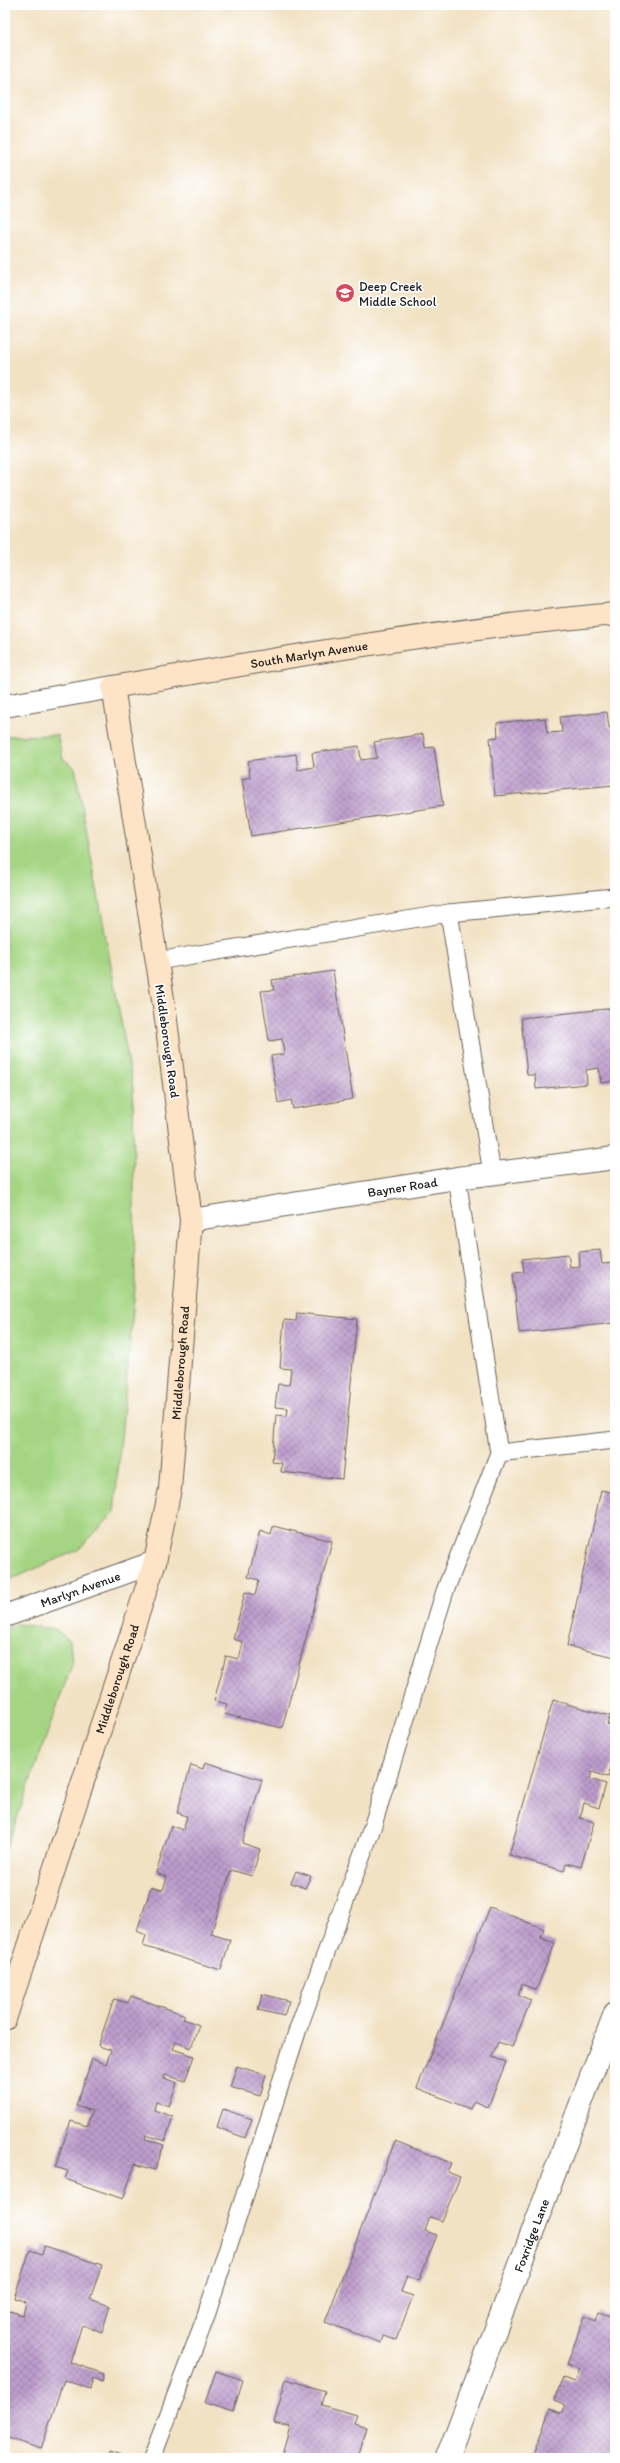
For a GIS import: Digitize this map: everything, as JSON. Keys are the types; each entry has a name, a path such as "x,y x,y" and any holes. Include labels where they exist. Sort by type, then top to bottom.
{"street":[{"name":"South Marlyn Avenue","path":"5,706 239,664 507,624 615,614"},
{"name":"Middleborough Road","path":"5,2020 155,1562 170,1489 191,1220 157,960 113,687"},
{"name":"Bayner Road","path":"191,1220 457,1178 615,1158"},
{"name":"Marlyn Avenue","path":"5,1616 155,1562"},
{"name":"Foxridge Lane","path":"447,2458 615,2013"}],"lane":[{"path":"157,960 449,913 615,897"},
{"path":"449,913 492,1173"},
{"path":"152,2458 205,2319 298,2029 372,1828 445,1591 499,1452 457,1178"},
{"path":"499,1452 615,1440"}],"green space":[{"path":"57,735 63,759 75,768 133,1087 135,1288 114,1513 78,1550 5,1582 5,736"},
{"path":"17,1624 55,1629 70,1641 72,1664 5,1852 5,1629"}],"building":[{"path":"607,712 609,728 615,728 615,785 495,796 490,738 498,737 497,723 545,718 547,733 562,732 560,717"},
{"path":"423,734 425,748 434,747 443,806 251,836 242,779 250,777 248,761 296,754 298,770 314,767 312,753 359,746 361,760 377,758 374,742"},
{"path":"333,971 353,1099 293,1109 291,1100 278,1103 271,1056 284,1054 282,1039 269,1041 261,991 274,990 272,980"},
{"path":"615,1008 615,1081 601,1083 599,1068 586,1070 587,1084 536,1089 535,1075 527,1075 521,1018"},
{"path":"600,1250 602,1264 615,1263 615,1323 519,1333 513,1273 524,1272 522,1259 568,1254 570,1267 580,1266 579,1252"},
{"path":"297,1313 357,1319 342,1479 281,1472 282,1463 272,1462 276,1415 287,1416 288,1408 275,1407 278,1384 289,1385 291,1369 280,1368 284,1320 296,1321"},
{"path":"601,1490 615,1493 615,1657 567,1646"},
{"path":"273,1526 332,1541 282,1728 224,1714 227,1704 214,1701 226,1656 239,1659 243,1642 233,1639 245,1592 255,1595 259,1580 248,1577 260,1531 271,1535"},
{"path":"553,1700 610,1716 607,1724 615,1726 615,1754 608,1777 592,1772 590,1779 606,1784 599,1808 584,1803 580,1818 594,1822 581,1867 566,1863 564,1871 509,1855"},
{"path":"205,1762 262,1780 242,1843 260,1849 252,1876 231,1870 211,1934 230,1940 221,1970 143,1946 146,1935 137,1931 151,1887 163,1890 167,1877 156,1873 171,1826 183,1830 187,1816 177,1813 191,1765 203,1769"},
{"path":"296,1871 311,1876 305,1888 291,1883"},
{"path":"490,1907 544,1929 541,1938 555,1943 536,1990 522,1984 518,1995 531,2000 512,2047 498,2042 492,2057 506,2062 488,2107 474,2101 470,2109 417,2088"},
{"path":"262,1994 289,2001 284,2016 258,2010"},
{"path":"131,1996 185,2015 183,2019 199,2025 191,2048 176,2042 173,2049 194,2056 185,2081 165,2075 164,2078 177,2083 169,2106 156,2102 154,2110 173,2117 165,2141 146,2135 145,2139 164,2145 155,2170 135,2164 123,2199 65,2179 68,2171 55,2167 71,2121 87,2126 92,2111 76,2106 92,2059 106,2064 111,2050 98,2046 114,1999 128,2003"},
{"path":"237,2066 266,2075 260,2096 230,2087"},
{"path":"223,2109 252,2119 245,2138 217,2127"},
{"path":"395,2141 451,2163 447,2172 460,2177 442,2221 430,2217 425,2231 437,2235 419,2281 407,2276 401,2292 413,2296 396,2340 383,2336 381,2343 325,2322"},
{"path":"44,2246 102,2265 90,2299 110,2306 102,2332 82,2325 70,2362 104,2374 102,2382 93,2378 90,2389 64,2380 41,2449 5,2437 5,2325 10,2311 23,2315 26,2302 14,2298 30,2250 42,2254"},
{"path":"599,2312 615,2318 615,2443 611,2455 615,2458 544,2458 534,2454 551,2409 562,2413 566,2405 554,2400 563,2378 575,2382 580,2369 567,2364 585,2316 596,2321"},
{"path":"216,2371 243,2380 233,2412 205,2403"},
{"path":"286,2379 325,2391 321,2405 357,2415 354,2423 367,2427 358,2458 281,2458 290,2427 274,2423"},
{"path":"109,2452 127,2458 108,2458"}],"place":[{"name":"Deep Creek Middle School","path":"345,293"}]}
